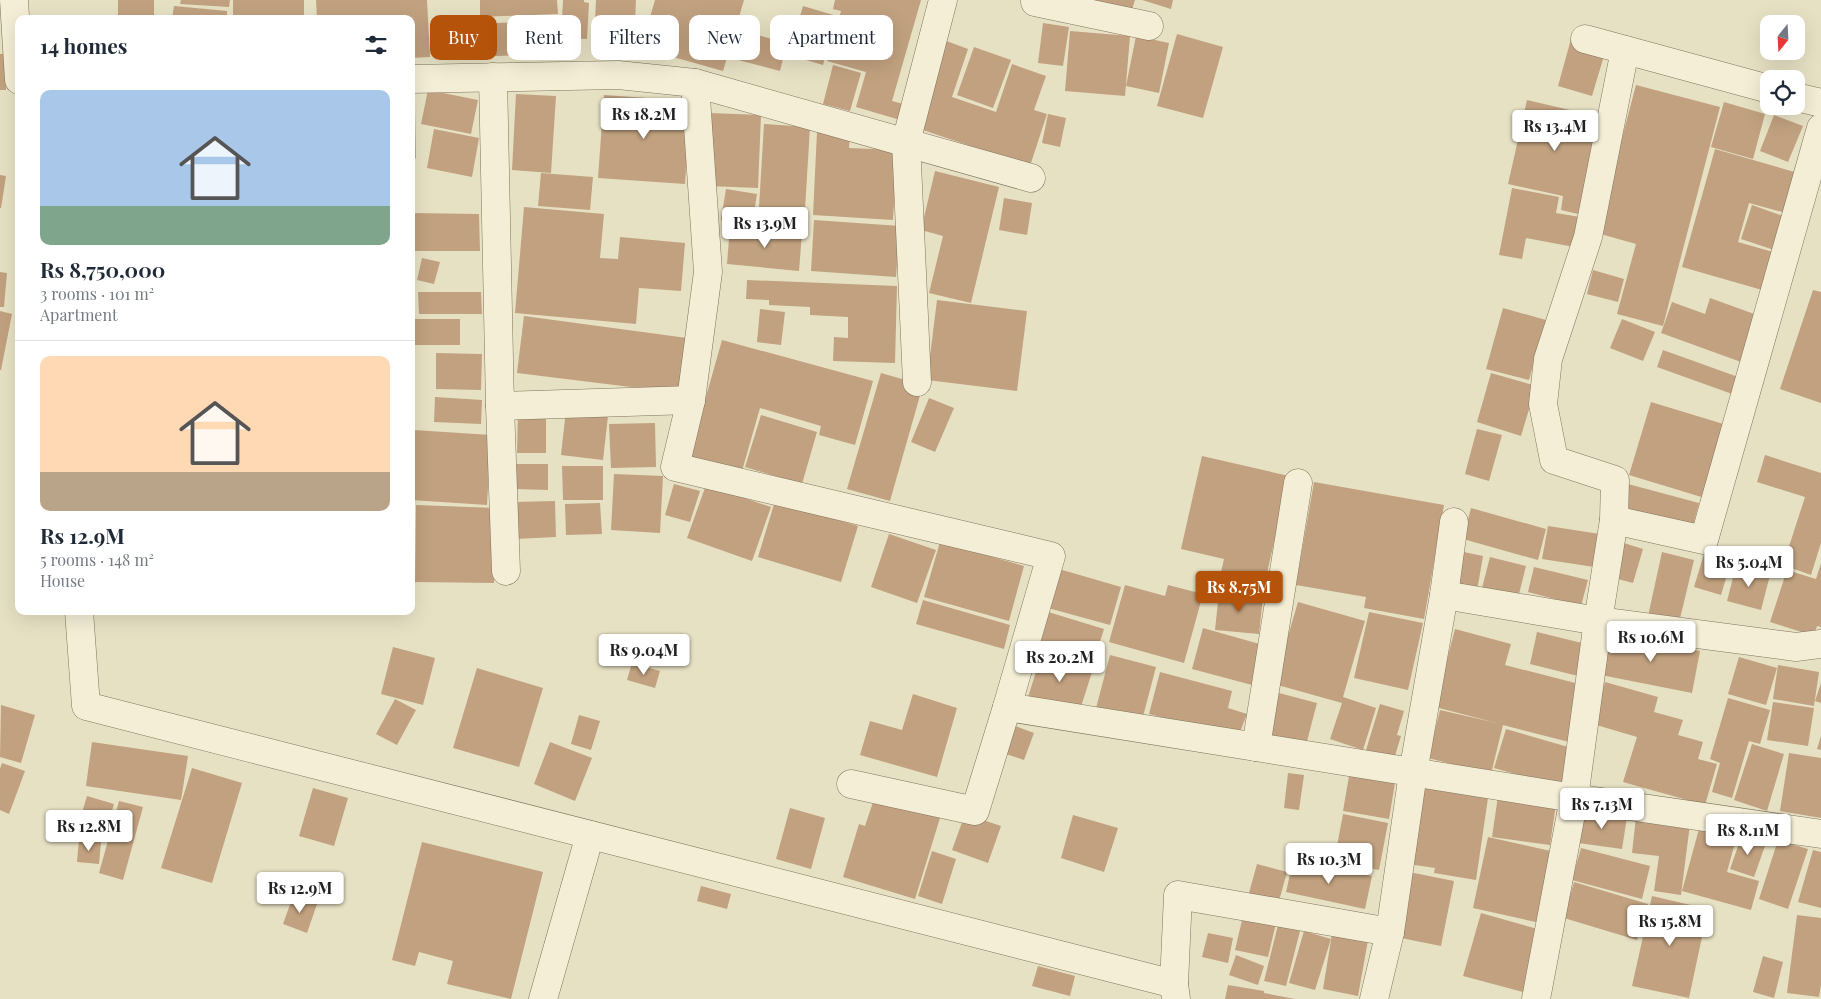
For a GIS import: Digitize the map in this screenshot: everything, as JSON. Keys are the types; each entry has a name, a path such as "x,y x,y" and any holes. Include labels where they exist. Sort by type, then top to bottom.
{"street":[{"path":"14,0 15,16"},
{"path":"917,382 906,142 943,0"},
{"path":"1031,1 1149,26"},
{"path":"1585,39 1760,87"},
{"path":"1536,999 1574,798 1614,520 1615,480 1554,460 1542,404 1548,359 1588,237 1625,50"},
{"path":"415,79 618,75 694,83 1032,178"},
{"path":"493,77 500,406 506,571"},
{"path":"694,83 708,272 692,400 675,467 1051,556 975,811 851,784"},
{"path":"1805,99 1821,103"},
{"path":"1614,520 1704,540 1821,128"},
{"path":"500,406 692,400"},
{"path":"1256,747 1298,483"},
{"path":"1374,999 1390,932 1413,773 1444,595 1454,522"},
{"path":"1444,595 1598,621 1796,647 1821,644"},
{"path":"79,615 86,706 590,835 1175,992 1178,895 1390,932"},
{"path":"1007,707 1413,773 1821,834"},
{"path":"543,999 590,835"}],"building":[{"path":"118,0 154,0 154,15 118,15"},
{"path":"181,0 230,0 229,7 180,4"},
{"path":"233,0 304,0 304,15 233,15"},
{"path":"316,0 427,0 430,57 415,58 415,15 317,15"},
{"path":"480,0 557,0 558,14 497,16 480,15"},
{"path":"563,0 584,0 584,2 589,3 587,39 581,39 581,15 562,15"},
{"path":"596,0 636,0 635,15 595,15"},
{"path":"655,0 744,0 740,15 689,15 689,60 726,60 723,71 679,59 679,15 651,15"},
{"path":"835,0 921,0 892,101 911,106 907,122 856,107 866,72 827,61 893,60 893,15 840,15 841,11 833,9"},
{"path":"1075,0 1135,0 1130,16"},
{"path":"1142,0 1173,0 1171,9"},
{"path":"174,6 227,11 227,15 173,15"},
{"path":"803,6 834,15 800,15"},
{"path":"497,23 507,23 507,56 497,56"},
{"path":"1043,23 1069,27 1063,66 1038,63"},
{"path":"1070,31 1130,36 1125,96 1065,91"},
{"path":"1177,34 1223,47 1203,118 1157,106"},
{"path":"760,36 770,38 770,60 783,60 780,71 738,60 760,60"},
{"path":"1136,36 1169,43 1159,93 1126,86"},
{"path":"941,39 968,49 952,97 996,112 1012,64 1046,76 1034,110 1047,114 1030,166 911,126"},
{"path":"1571,39 1606,49 1592,96 1558,86"},
{"path":"974,47 1011,60 993,108 957,95"},
{"path":"0,54 7,54 6,90 0,90"},
{"path":"806,60 824,60 823,65"},
{"path":"833,65 861,73 850,111 823,104"},
{"path":"1636,85 1720,107 1663,326 1617,314 1636,244 1597,233"},
{"path":"428,90 478,100 471,134 421,124"},
{"path":"516,94 556,96 551,173 512,170"},
{"path":"604,95 690,101 685,184 598,178"},
{"path":"1527,100 1600,117 1578,214 1561,210 1563,196 1508,184"},
{"path":"1724,102 1765,115 1753,159 1711,147"},
{"path":"415,108 416,158 415,158"},
{"path":"710,113 761,115 758,188 708,186"},
{"path":"1048,114 1066,118 1060,147 1042,143"},
{"path":"1774,115 1803,126 1788,162 1760,151"},
{"path":"764,124 810,127 804,226 758,224"},
{"path":"434,129 479,138 472,177 427,168"},
{"path":"817,132 850,134 849,148 897,150 893,220 813,215"},
{"path":"1715,149 1798,173 1786,213 1749,203 1738,242 1773,252 1762,290 1682,267"},
{"path":"935,171 999,187 971,303 929,293 943,236 921,230"},
{"path":"541,173 593,177 590,210 538,206"},
{"path":"0,175 6,176 1,208 0,208"},
{"path":"1512,188 1559,197 1556,213 1580,217 1574,247 1526,238 1522,259 1499,255"},
{"path":"726,189 757,194 752,225 721,220"},
{"path":"1004,198 1032,203 1027,235 999,230"},
{"path":"1752,205 1786,217 1774,250 1741,239"},
{"path":"524,207 604,214 600,258 618,259 620,237 685,243 681,291 639,288 636,324 515,313"},
{"path":"415,213 479,214 480,251 415,251"},
{"path":"814,220 900,226 896,277 811,271"},
{"path":"730,227 802,233 799,271 727,264"},
{"path":"422,258 440,262 434,284 417,280"},
{"path":"1593,270 1624,279 1618,302 1587,294"},
{"path":"0,272 7,273 4,307 0,307"},
{"path":"747,280 897,286 895,363 833,361 834,337 848,338 848,317 810,315 810,307 769,305 769,300 746,299"},
{"path":"1813,290 1821,292 1821,403 1780,389"},
{"path":"418,292 481,292 482,314 419,314"},
{"path":"1710,298 1757,315 1741,362 1661,333 1672,302 1705,314"},
{"path":"937,300 1027,311 1017,391 927,380"},
{"path":"1503,308 1546,320 1529,380 1486,369"},
{"path":"760,309 785,312 781,345 757,342"},
{"path":"0,311 12,314 1,370 0,370"},
{"path":"524,316 687,338 680,393 517,373"},
{"path":"415,319 460,319 460,345 415,345"},
{"path":"1622,319 1655,332 1643,361 1610,348"},
{"path":"722,340 873,381 855,445 819,435 821,426 760,408 742,471 689,457"},
{"path":"1663,350 1741,378 1735,395 1657,367"},
{"path":"436,353 482,354 481,390 436,389"},
{"path":"881,373 923,385 890,501 847,489"},
{"path":"1491,373 1536,386 1521,436 1477,422"},
{"path":"435,397 482,400 481,424 434,422"},
{"path":"929,398 954,408 935,452 911,442"},
{"path":"1651,402 1730,426 1708,499 1629,475"},
{"path":"566,410 608,416 603,460 561,455"},
{"path":"518,412 546,412 546,453 517,453"},
{"path":"761,415 817,432 802,484 745,467"},
{"path":"655,423 656,467 611,468 609,424"},
{"path":"1477,429 1502,435 1489,481 1465,474"},
{"path":"415,430 491,435 487,505 415,500"},
{"path":"1765,455 1821,473 1821,543 1811,575 1783,565 1805,497 1757,482"},
{"path":"1202,456 1289,476 1262,595 1218,585 1224,559 1181,549"},
{"path":"515,464 548,464 548,490 515,489"},
{"path":"562,466 603,466 603,500 563,500"},
{"path":"614,474 663,476 660,533 611,530"},
{"path":"1314,482 1444,505 1424,619 1364,608 1366,597 1296,585"},
{"path":"674,484 700,491 690,522 665,515"},
{"path":"1628,484 1699,503 1691,533 1620,514"},
{"path":"706,485 771,507 752,561 687,538"},
{"path":"555,501 556,537 515,539 514,502"},
{"path":"775,501 858,526 841,582 758,557"},
{"path":"600,503 602,534 566,535 565,504"},
{"path":"416,505 496,508 494,583 415,582"},
{"path":"1471,508 1546,529 1538,560 1463,539"},
{"path":"1548,526 1600,534 1594,567 1542,559"},
{"path":"889,534 936,550 917,603 871,587"},
{"path":"940,542 1024,566 1009,621 924,597"},
{"path":"1624,543 1643,549 1633,583 1614,578"},
{"path":"1459,551 1483,556 1477,591 1453,586"},
{"path":"1662,552 1694,560 1679,623 1648,616"},
{"path":"1704,554 1731,562 1721,595 1694,587"},
{"path":"1490,557 1526,566 1518,598 1482,588"},
{"path":"1821,563 1821,627 1817,626 1814,636 1770,622 1787,570 1816,579"},
{"path":"1736,566 1770,575 1761,610 1727,601"},
{"path":"1534,567 1588,580 1581,606 1528,592"},
{"path":"1059,569 1121,587 1110,625 1048,608"},
{"path":"1125,585 1165,596 1168,585 1203,594 1184,663 1109,642"},
{"path":"1219,592 1263,597 1259,634 1215,630"},
{"path":"923,600 1010,625 1004,649 916,624"},
{"path":"1298,602 1365,621 1343,697 1376,708 1363,750 1330,739 1342,703 1274,684"},
{"path":"1045,611 1104,629 1094,660 1035,642"},
{"path":"1369,612 1423,623 1408,690 1354,678"},
{"path":"1203,628 1263,645 1252,685 1192,669"},
{"path":"1455,629 1511,644 1505,665 1583,685 1569,742 1503,725 1491,774 1428,758 1440,710 1497,723 1435,707"},
{"path":"1537,632 1586,644 1578,676 1530,664"},
{"path":"1610,633 1700,651 1692,693 1601,675"},
{"path":"393,647 435,658 423,705 381,694"},
{"path":"1042,653 1093,669 1079,713 1028,697"},
{"path":"1110,655 1156,667 1141,724 1095,712"},
{"path":"1739,657 1777,668 1766,705 1728,694"},
{"path":"632,663 660,671 655,688 627,680"},
{"path":"1778,665 1819,672 1814,706 1773,699"},
{"path":"477,668 543,688 519,767 453,748"},
{"path":"1160,672 1232,691 1228,708 1247,714 1238,737 1149,714"},
{"path":"1605,682 1658,697 1654,712 1683,720 1678,735 1703,742 1698,759 1717,764 1705,805 1623,782 1637,737 1593,724"},
{"path":"1821,683 1821,703 1815,701"},
{"path":"1279,693 1317,703 1306,745 1267,735"},
{"path":"913,694 957,708 937,777 860,755 870,721 902,730"},
{"path":"1728,698 1770,710 1760,744 1749,741 1732,798 1712,792 1720,763 1710,759"},
{"path":"395,699 416,710 397,745 376,734"},
{"path":"1773,702 1814,708 1808,746 1767,740"},
{"path":"1380,704 1404,711 1397,735 1401,736 1394,759 1366,750"},
{"path":"1,705 35,715 21,763 0,757"},
{"path":"579,715 600,721 591,750 571,744"},
{"path":"1010,724 1034,733 1024,760 1000,752"},
{"path":"1506,729 1575,749 1565,788 1494,768"},
{"path":"1821,736 1821,750 1817,749"},
{"path":"92,742 188,756 181,800 86,786"},
{"path":"550,742 592,758 575,801 534,784"},
{"path":"1752,744 1784,754 1767,811 1734,800"},
{"path":"1789,753 1821,758 1821,818 1780,811"},
{"path":"2,763 25,771 9,814 0,810 0,769"},
{"path":"192,768 242,783 212,883 161,868"},
{"path":"1288,773 1304,775 1299,810 1284,808"},
{"path":"1349,776 1395,783 1389,819 1343,811"},
{"path":"1420,787 1488,798 1476,880 1434,873 1435,868 1408,864"},
{"path":"313,788 348,798 334,846 299,836"},
{"path":"87,796 114,804 103,841 76,833"},
{"path":"1498,796 1556,804 1550,845 1492,837"},
{"path":"874,799 940,818 915,899 843,877 859,824 865,826"},
{"path":"119,801 143,807 123,880 99,873"},
{"path":"790,808 825,818 811,869 776,859"},
{"path":"1583,811 1627,817 1622,849 1578,843"},
{"path":"965,814 1001,826 988,863 952,850"},
{"path":"1343,814 1388,823 1379,870 1334,862"},
{"path":"1073,815 1118,828 1104,872 1061,858"},
{"path":"1636,817 1690,824 1681,895 1654,891 1659,856 1632,853"},
{"path":"1699,829 1736,839 1727,872 1759,881 1751,910 1682,891"},
{"path":"1742,835 1766,843 1754,877 1730,869"},
{"path":"1488,837 1555,852 1540,923 1473,908"},
{"path":"79,839 101,842 99,864 77,862"},
{"path":"1778,840 1808,849 1788,909 1759,899"},
{"path":"422,842 543,872 511,999 447,984 453,961 419,952 415,966 392,960"},
{"path":"1581,848 1650,866 1642,899 1572,880"},
{"path":"1813,850 1821,852 1821,908 1798,902"},
{"path":"932,851 956,859 942,904 918,896"},
{"path":"1293,861 1372,876 1365,909 1286,892"},
{"path":"1257,864 1287,872 1279,901 1249,893"},
{"path":"1409,872 1454,881 1441,946 1396,937"},
{"path":"1574,882 1648,904 1637,940 1564,918"},
{"path":"701,886 731,894 727,909 697,901"},
{"path":"293,896 317,904 307,933 283,924"},
{"path":"1652,896 1708,909 1689,998 1632,986"},
{"path":"1481,913 1541,930 1523,992 1463,976"},
{"path":"1797,915 1821,918 1821,985 1819,997 1787,993"},
{"path":"1243,916 1276,923 1268,957 1235,950"},
{"path":"1278,925 1300,931 1286,986 1264,981"},
{"path":"1304,931 1331,939 1315,990 1289,983"},
{"path":"1208,933 1233,938 1228,963 1202,957"},
{"path":"1332,934 1368,940 1358,996 1323,989"},
{"path":"1236,955 1264,966 1258,985 1229,975"},
{"path":"1763,956 1783,962 1774,998 1753,992"},
{"path":"1038,966 1075,976 1070,996 1032,986"},
{"path":"1228,985 1264,991 1264,993 1295,999 1225,999"}]}
